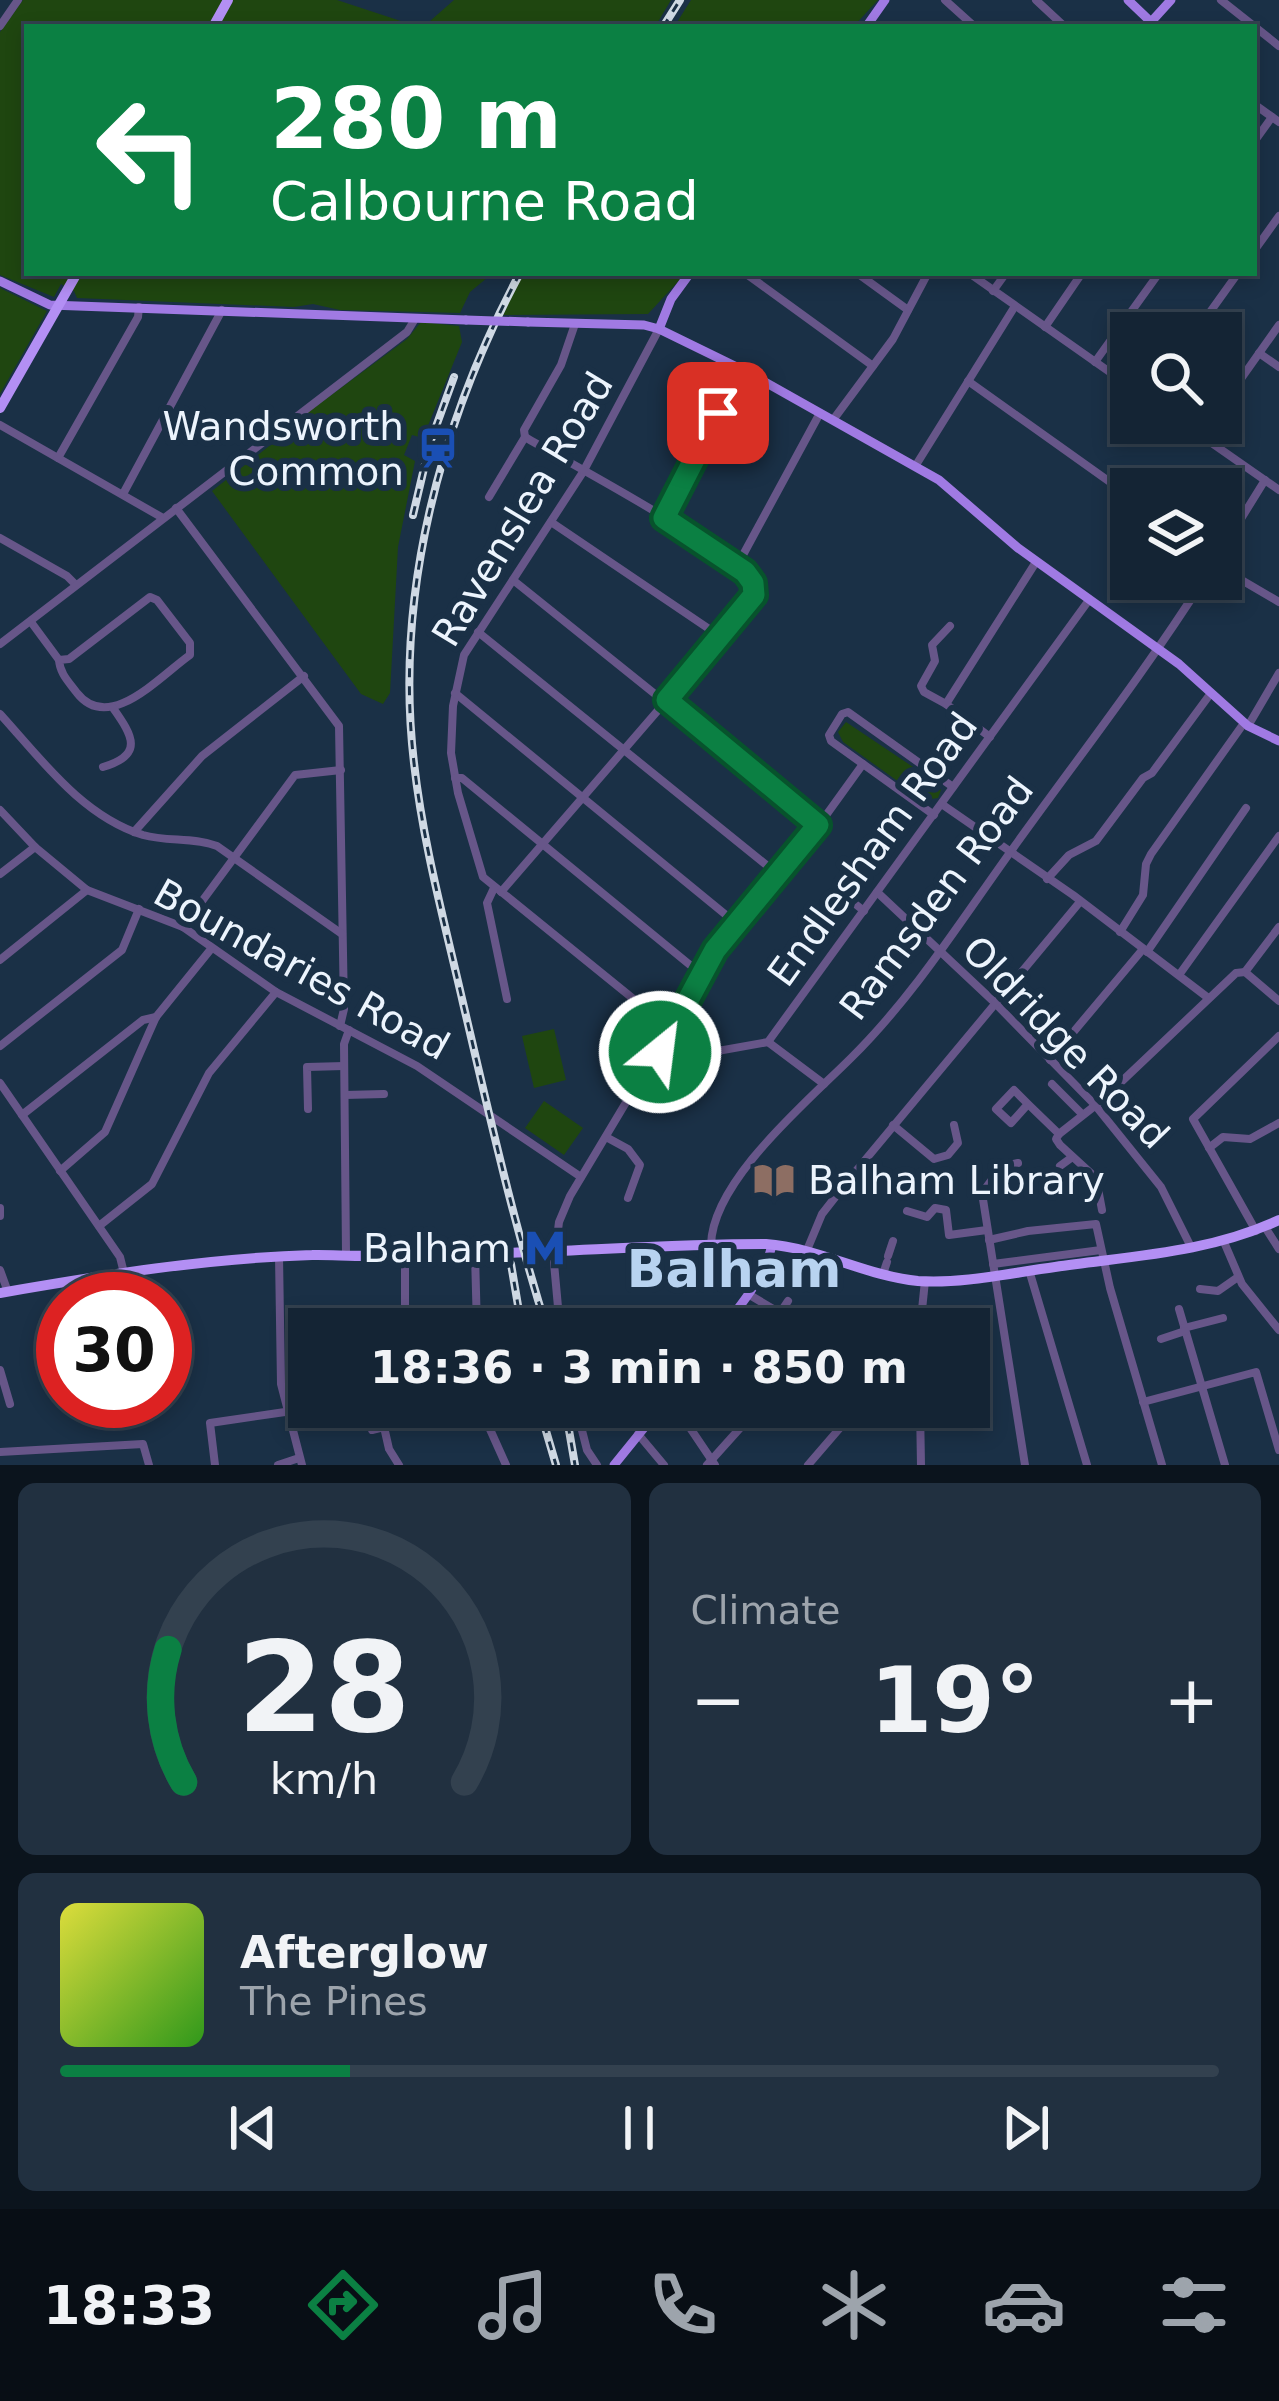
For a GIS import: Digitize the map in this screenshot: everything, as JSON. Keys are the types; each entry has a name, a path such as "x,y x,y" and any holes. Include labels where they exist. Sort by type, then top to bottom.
{"highway":[{"path":"0,408 75,276"},
{"path":"131,1272 212,1260 368,1254 382,1249 475,1254 772,1245 886,1264 925,1281 1224,1242 1279,1220"},
{"path":"4,1293 36,1288"}],"main road":[{"path":"1128,0 1154,24 1171,0"},
{"path":"659,329 671,299 688,276"},
{"path":"0,281 46,304 59,305 659,329 939,480 1036,562 1211,692 1246,725 1279,742"},
{"path":"738,1308 772,1245"},
{"path":"614,1465 643,1428"}],"street":[{"path":"1,22 18,0"},
{"path":"945,0 972,24"},
{"path":"1036,0 1062,24"},
{"path":"1221,0 1251,24"},
{"path":"1257,247 1279,216"},
{"path":"749,276 873,366"},
{"path":"861,276 908,310"},
{"path":"833,420 873,366 926,276"},
{"path":"973,276 1110,372"},
{"path":"993,291 1004,276"},
{"path":"1045,327 1080,276"},
{"path":"1095,362 1157,276"},
{"path":"1210,312 1236,276"},
{"path":"58,458 137,317 139,305"},
{"path":"916,465 1015,306"},
{"path":"123,494 218,326 223,309"},
{"path":"0,644 404,334 415,319"},
{"path":"489,497 525,437 524,430 568,350 575,324"},
{"path":"1242,377 1279,325"},
{"name":"Ravenslea Road","path":"507,999 488,903 498,890 480,872 455,778 451,734 455,693 464,655 583,472 659,329"},
{"path":"1259,353 1279,367"},
{"path":"664,518 740,369"},
{"path":"968,380 1110,482"},
{"path":"737,566 820,412"},
{"path":"0,425 163,518"},
{"path":"525,437 664,518 750,577 754,595 721,637 498,890 673,1031"},
{"path":"1213,444 1279,490"},
{"path":"1242,517 1265,480"},
{"path":"176,508 339,726 346,1254"},
{"path":"551,523 721,637"},
{"path":"0,538 76,585"},
{"path":"946,704 1036,562"},
{"path":"513,580 818,825"},
{"path":"1242,580 1279,602"},
{"path":"31,622 85,703 101,710 113,708 191,652 190,643 156,599 148,598 69,658 59,660"},
{"name":"Endlesham Road","path":"659,1058 673,1060 768,1042 1089,600"},
{"name":"Ramsden Road","path":"711,1245 714,1222 744,1171 770,1137 884,1023 1190,600"},
{"path":"950,626 932,645 935,659 921,686 990,737"},
{"path":"478,632 780,876"},
{"path":"1120,932 1143,895 1151,854 1279,673"},
{"path":"134,832 202,756 304,676"},
{"path":"1048,879 1069,855 1096,841 1211,692"},
{"path":"455,693 737,924"},
{"path":"103,767 122,761 130,751 131,734 113,708"},
{"path":"934,815 830,739 845,712 953,787"},
{"path":"0,714 92,809 134,832 206,842 343,934"},
{"path":"558,1308 554,1249 565,1208 581,1177 650,1064 659,1058 701,974 863,764"},
{"path":"183,927 295,775 341,770"},
{"path":"455,778 462,778 701,974"},
{"path":"943,805 1208,997"},
{"path":"1050,1060 1145,951 1246,808"},
{"name":"Boundaries Road","path":"0,810 87,890 183,927 276,992 417,1066 581,1177"},
{"path":"1179,975 1279,836"},
{"path":"0,874 35,847"},
{"path":"0,960 87,890"},
{"name":"Oldridge Road","path":"877,892 1095,1105 1163,1192 1191,1247"},
{"path":"844,895 864,911"},
{"path":"807,1250 822,1214 1078,903"},
{"path":"0,1046 122,950 139,909"},
{"path":"1102,1210 1096,1178 1071,1158 1056,1139 1059,1134 1208,997 1236,973 1245,972 1279,928"},
{"path":"61,1171 105,1132 156,1017 211,949"},
{"path":"1245,972 1279,1001"},
{"path":"98,1226 152,1184 209,1073 276,992"},
{"path":"22,1115 143,1020 156,1017"},
{"path":"1279,1036 1193,1119 1260,1229 1279,1249"},
{"path":"768,1042 824,1084"},
{"path":"308,1108 307,1067 344,1066"},
{"path":"0,1084 121,1257 124,1272"},
{"path":"1052,1084 1082,1114"},
{"path":"345,1095 384,1094"},
{"path":"1028,1104 1059,1134"},
{"path":"1209,1148 1223,1137 1250,1139 1279,1123"},
{"path":"893,1125 934,1159 948,1155 958,1143 954,1125"},
{"path":"606,1136 628,1149 640,1165 628,1198"},
{"path":"1060,1166 1071,1158"},
{"path":"1018,1163 1001,1167 982,1192 1025,1465"},
{"path":"907,1211 927,1217 935,1208 946,1210 949,1235 1094,1224 1162,1465"},
{"path":"886,1264 893,1241"},
{"path":"1224,1242 1238,1277 1279,1330"},
{"path":"399,1253 403,1308"},
{"path":"475,1254 476,1308"},
{"path":"994,1270 1102,1255"},
{"path":"278,1465 300,1461 285,1412 279,1368 279,1256"},
{"path":"0,1270 4,1293"},
{"path":"1029,1270 1087,1465"},
{"path":"1200,1289 1218,1291 1238,1277"},
{"path":"922,1308 925,1281"},
{"path":"748,1294 772,1308"},
{"path":"783,1308 788,1301"},
{"path":"1179,1310 1225,1465"},
{"path":"1161,1339 1223,1318"},
{"path":"0,1370 10,1404"},
{"path":"1143,1402 1258,1374 1279,1450"},
{"path":"215,1465 210,1424 285,1412"},
{"path":"372,1430 384,1427 399,1465"},
{"path":"489,1428 506,1465"},
{"path":"581,1428 586,1450 598,1465"},
{"path":"689,1428 711,1463 741,1428"},
{"path":"808,1465 840,1428"},
{"path":"920,1428 921,1465"},
{"path":"638,1434 664,1465"},
{"path":"0,1452 143,1444 149,1465"}],"green space":[{"name":"Wandsworth Common","path":"23,0 337,0 410,24 24,24 24,276 489,276 470,292 460,313 77,298 61,284 54,297 0,275 0,32"},
{"name":"Wandsworth Common","path":"454,0 671,0 657,24 417,24 430,21"},
{"path":"691,0 878,0 856,24 676,24"},
{"path":"522,276 683,276 648,314 503,315"},
{"path":"0,288 47,311 0,394"},
{"name":"Wandsworth Common","path":"421,322 459,326 462,342 423,438 412,435 404,455 415,461 398,547 390,693 383,704 361,694 212,491 276,436 407,339"},
{"path":"846,722 937,783 938,798 924,800 843,742 838,732"},
{"path":"554,1029 566,1080 534,1088 522,1036"},
{"path":"544,1101 583,1128 564,1155 525,1128"}],"railway":[{"path":"665,24 680,0"},
{"path":"519,276 467,388 430,510 411,636 410,699 418,793 435,884 541,1308"},
{"path":"413,515 430,443 454,377"},
{"path":"511,1264 518,1308"},
{"path":"545,1428 556,1465"},
{"path":"569,1428 575,1465"}],"place":[{"name":"Wandsworth Common","path":"438,448"},
{"name":"Balham Library","path":"774,1180"},
{"name":"Balham","path":"545,1248"}],"district":[{"name":"Balham","path":"734,1269"}],"route":[{"path":"660,1052 715,950 818,825 667,700 754,595 745,572 664,518 718,413"}]}
